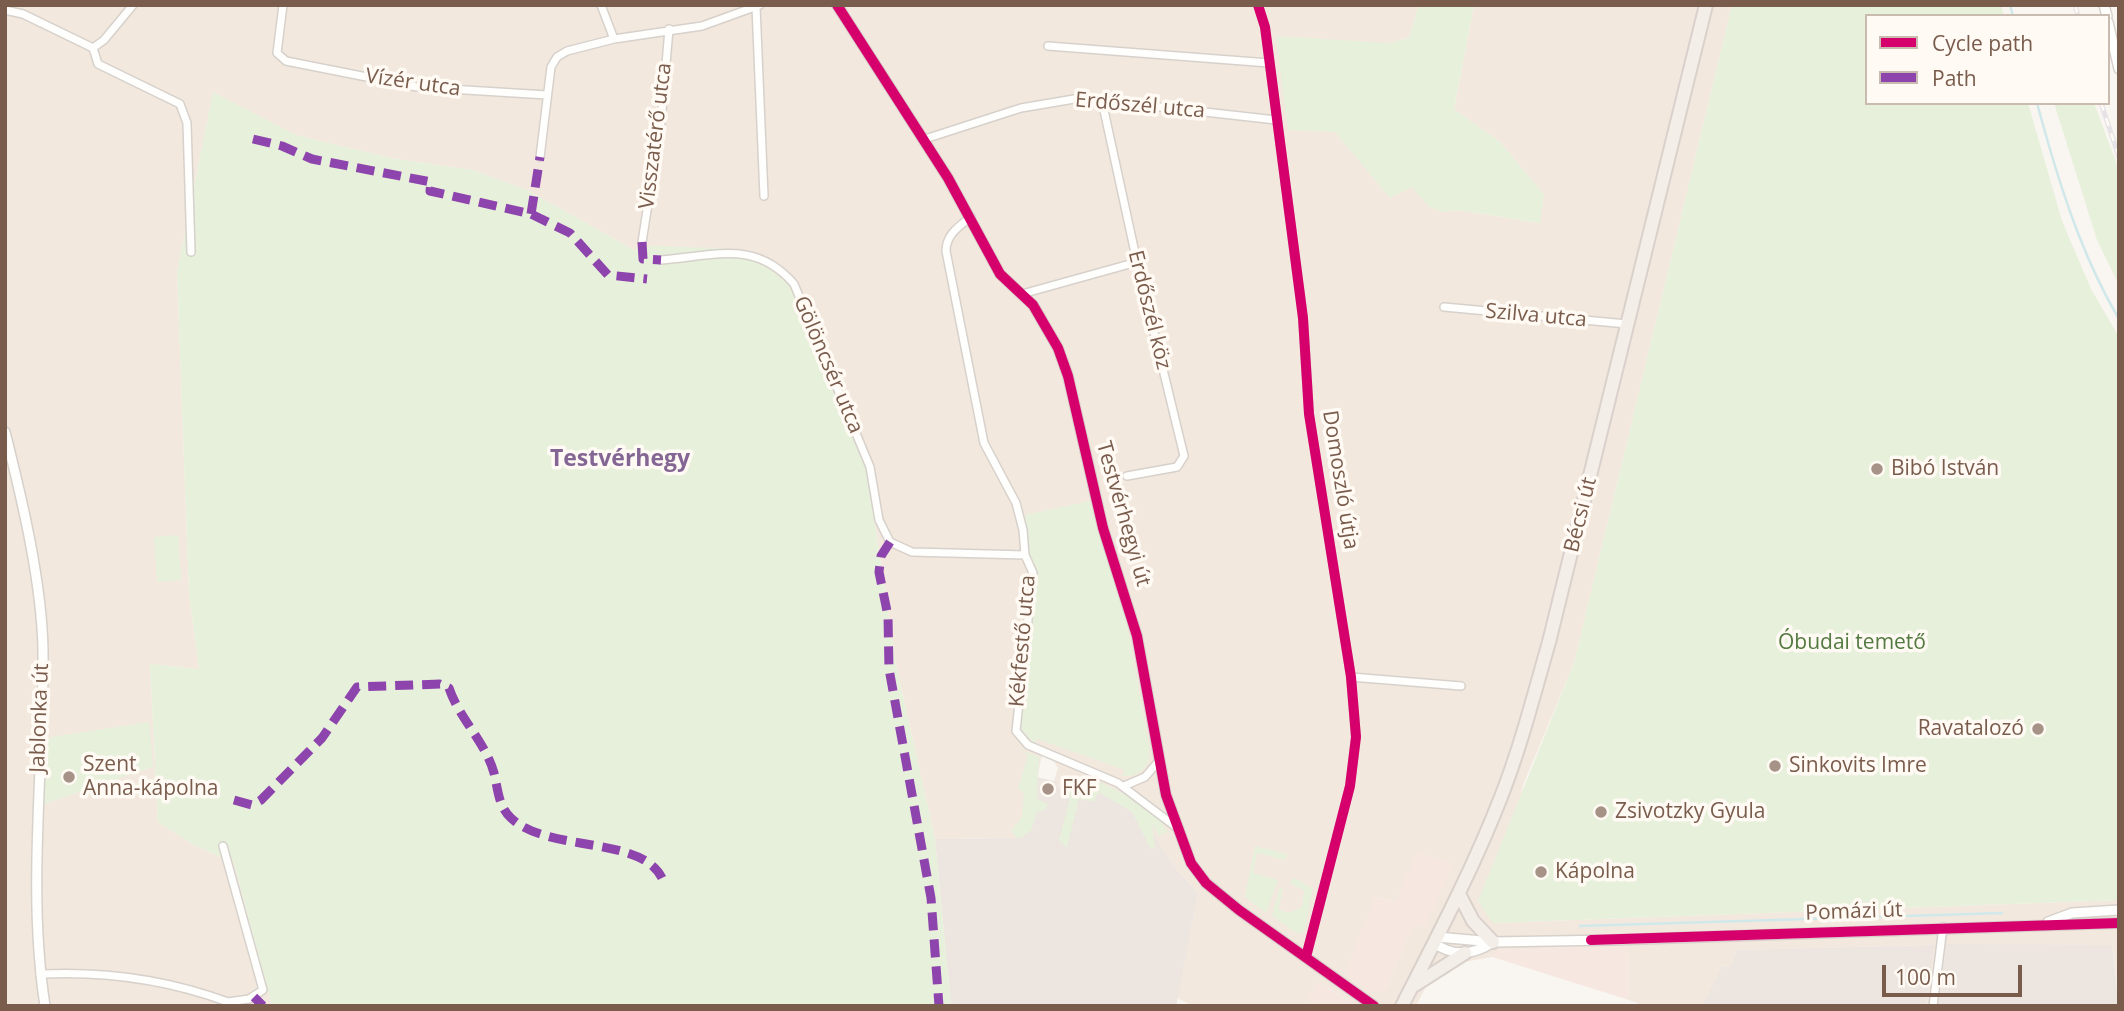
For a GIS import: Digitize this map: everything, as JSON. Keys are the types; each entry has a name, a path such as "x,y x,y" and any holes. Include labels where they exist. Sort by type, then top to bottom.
{"main road":[{"name":"Bécsi út","path":"1402,1006 1459,894 1501,797 1521,740 1549,642 1706,5"},
{"path":"1459,894 1473,921 1493,942"},
{"path":"1412,987 1465,953"}],"street":[{"path":"93,48 104,40 133,5"},
{"name":"Vízér utca","path":"282,5 277,43 281,58 417,87 547,94"},
{"path":"601,5 614,38"},
{"name":"Testvérhegyi út","path":"837,5 925,139 971,217 1000,274 1022,294 1042,318 1068,376 1091,483 1137,635 1158,762 1176,827 1191,863 1206,883 1239,910 1374,1006"},
{"name":"Domoszló útja","path":"1258,5 1265,27 1303,318 1309,414 1351,677 1356,737 1352,772 1306,957"},
{"path":"758,6 764,196"},
{"name":"Visszatérő utca","path":"547,94 551,67 557,57 566,51 614,38 702,26 758,6"},
{"path":"5,10 23,14 93,48 98,64 180,104 187,123 191,252"},
{"name":"Visszatérő utca","path":"642,242 662,122 669,29"},
{"path":"2110,31 2119,69"},
{"path":"1048,46 1269,63"},
{"path":"540,157 547,94"},
{"name":"Erdőszél utca","path":"925,139 1021,107 1068,99 1102,100 1276,120"},
{"name":"Erdőszél köz","path":"1102,100 1137,262 1184,456 1177,467 1127,476"},
{"name":"Kékfestő utca","path":"971,217 954,231 946,242 946,251 984,443 1016,503 1023,530 1025,555 1033,578 1015,727 1018,736 1028,745 1124,786 1176,827"},
{"name":"Gölöncsér utca","path":"661,260 748,253 772,264 794,284 870,467 879,520 890,542 897,548 912,552 1025,555"},
{"path":"1022,294 1137,262"},
{"name":"Szilva utca","path":"1444,307 1627,324"},
{"name":"Jablonka út","path":"5,432 10,473 43,649 36,832 36,920 45,1006"},
{"path":"1351,677 1461,686"},
{"path":"1124,786 1140,780 1158,762"},
{"path":"40,974 112,975 201,992 228,1004 249,999 263,990 223,846"},
{"name":"Pomázi út","path":"2043,925 2072,913 2119,909"},
{"path":"1466,939 1473,921"},
{"name":"Pomázi út","path":"1435,940 1493,942 2119,923"},
{"path":"1933,1006 1943,927"},
{"path":"1435,940 1448,952 1465,953 1483,949 1493,942"}],"shaded area":[{"path":"5,5 1419,5 1409,38 1388,43 1443,212 1458,210 1539,223 1544,195 1501,143 1454,110 1474,5 1732,5 1574,663 1523,785 1493,923 2119,900 2119,998 2112,945 1946,945 1938,1006 1926,1006 1933,945 1737,950 1730,967 1722,966 1702,1006 1645,1006 1629,1000 1628,944 1498,951 1492,957 1458,963 1428,983 1416,1006 1357,1006 1317,981 1305,1006 1193,1006 1177,998 1198,893 1172,864 1139,809 1057,787 1058,782 1054,781 1058,768 1052,759 1042,756 1023,838 935,839 896,665 867,472 651,246 634,250 527,190 472,170 390,158 296,135 213,93 177,272 189,593 199,669 150,664 158,822 194,845 234,863 272,1006 5,1006","holes":["1376,897 1395,902 1425,928 1413,925 1386,989"]},
{"path":"1037,777 1058,782 1057,787 1076,792 1079,782 1139,809 1172,864 1198,893 1176,1006 951,1006 935,839 1023,838"},
{"path":"1417,851 1454,864 1425,928 1413,925 1386,989 1376,994 1344,973 1375,897 1395,902"},
{"path":"1628,944 1629,1000 1492,957 1497,951"},
{"path":"1946,944 2112,945 2119,1006 1938,1006"},
{"path":"1934,945 1926,1006 1702,1006 1722,966 1730,967 1737,950"},
{"path":"1317,980 1331,990 1357,1006 1305,1006"}],"green space":[{"path":"1419,5 1474,5 1454,109 1501,143 1544,195 1540,223 1458,210 1443,212 1429,207 1412,187 1390,198 1335,132 1288,130 1276,36 1388,43 1409,38"},
{"name":"Óbudai temető","path":"1732,5 2001,5 2003,14 1865,14 1865,105 2029,105 2062,221 2091,289 2119,337 2119,900 1493,923 1478,901 1574,663"},
{"path":"213,92 296,135 390,158 472,170 527,190 634,250 651,246 720,248 765,265 791,287 867,472 896,665 935,839 951,1006 272,1006 234,863 194,845 158,822 150,664 199,669 189,593 177,272"},
{"path":"2055,105 2095,105 2119,170 2119,285 2097,240"},
{"path":"1090,501 1121,591 1150,752 1147,764 1141,772 1129,776 1122,776 1125,770 1037,739 1035,743 1019,731 1031,603 1025,515"},
{"path":"178,535 181,580 157,582 154,537"},
{"path":"149,722 153,767 44,804 45,738"},
{"path":"1023,751 1039,757 1037,799 1048,804 1045,810 1037,812 1031,831 1018,839 1011,831 1022,817 1024,794 1018,788 1028,756"},
{"path":"1077,777 1090,777 1124,794 1120,789 1158,817 1170,835 1166,832 1159,836 1152,824 1155,848 1151,850 1132,812 1098,792 1094,802 1079,799 1067,848 1059,840 1069,802 1069,785"},
{"path":"1255,846 1287,854 1285,860 1257,853 1253,873 1278,880 1266,913 1245,897"},
{"path":"1295,878 1313,889 1304,933 1296,933 1272,915 1280,887 1283,889 1278,909 1289,913 1302,907 1304,890 1289,883"}],"waterway":[{"path":"2010,5 2012,14"},
{"path":"2038,105 2081,241 2119,319"},
{"path":"1580,926 2002,913"}],"railway":[{"path":"2075,5 2077,14"},
{"path":"2102,105 2119,157"}],"marked path":[{"path":"253,139 282,146 312,159 431,182 430,191 531,214 570,233 608,275 647,279"},
{"path":"531,214 540,157"},
{"path":"642,242 643,259 661,260"},
{"path":"890,542 881,556 879,572 888,616 889,669 931,898 939,1006"},
{"path":"234,800 252,805 261,800 322,738 357,687 440,684 449,688 459,710 485,751 494,773 501,803 511,818 527,829 547,836 634,855 651,865 662,878"},
{"path":"254,997 263,1006"}],"cycle path":[{"path":"837,5 948,178 1000,274 1033,305 1058,348 1068,376 1103,528 1137,636 1166,795 1191,863 1206,883 1239,910 1374,1006"},
{"path":"1258,5 1265,27 1303,318 1309,414 1351,677 1356,737 1350,786 1306,957"},
{"path":"1591,940 2119,923"}],"place":[{"name":"Bibó István","path":"1877,469"},
{"name":"Ravatalozó","path":"2038,729"},
{"name":"Sinkovits Imre","path":"1775,766"},
{"name":"Szent Anna-kápolna","path":"69,777"},
{"name":"FKF","path":"1048,789"},
{"name":"Zsivotzky Gyula","path":"1601,812"},
{"name":"Kápolna","path":"1541,872"}],"district":[{"name":"Testvérhegy","path":"620,459"}]}
